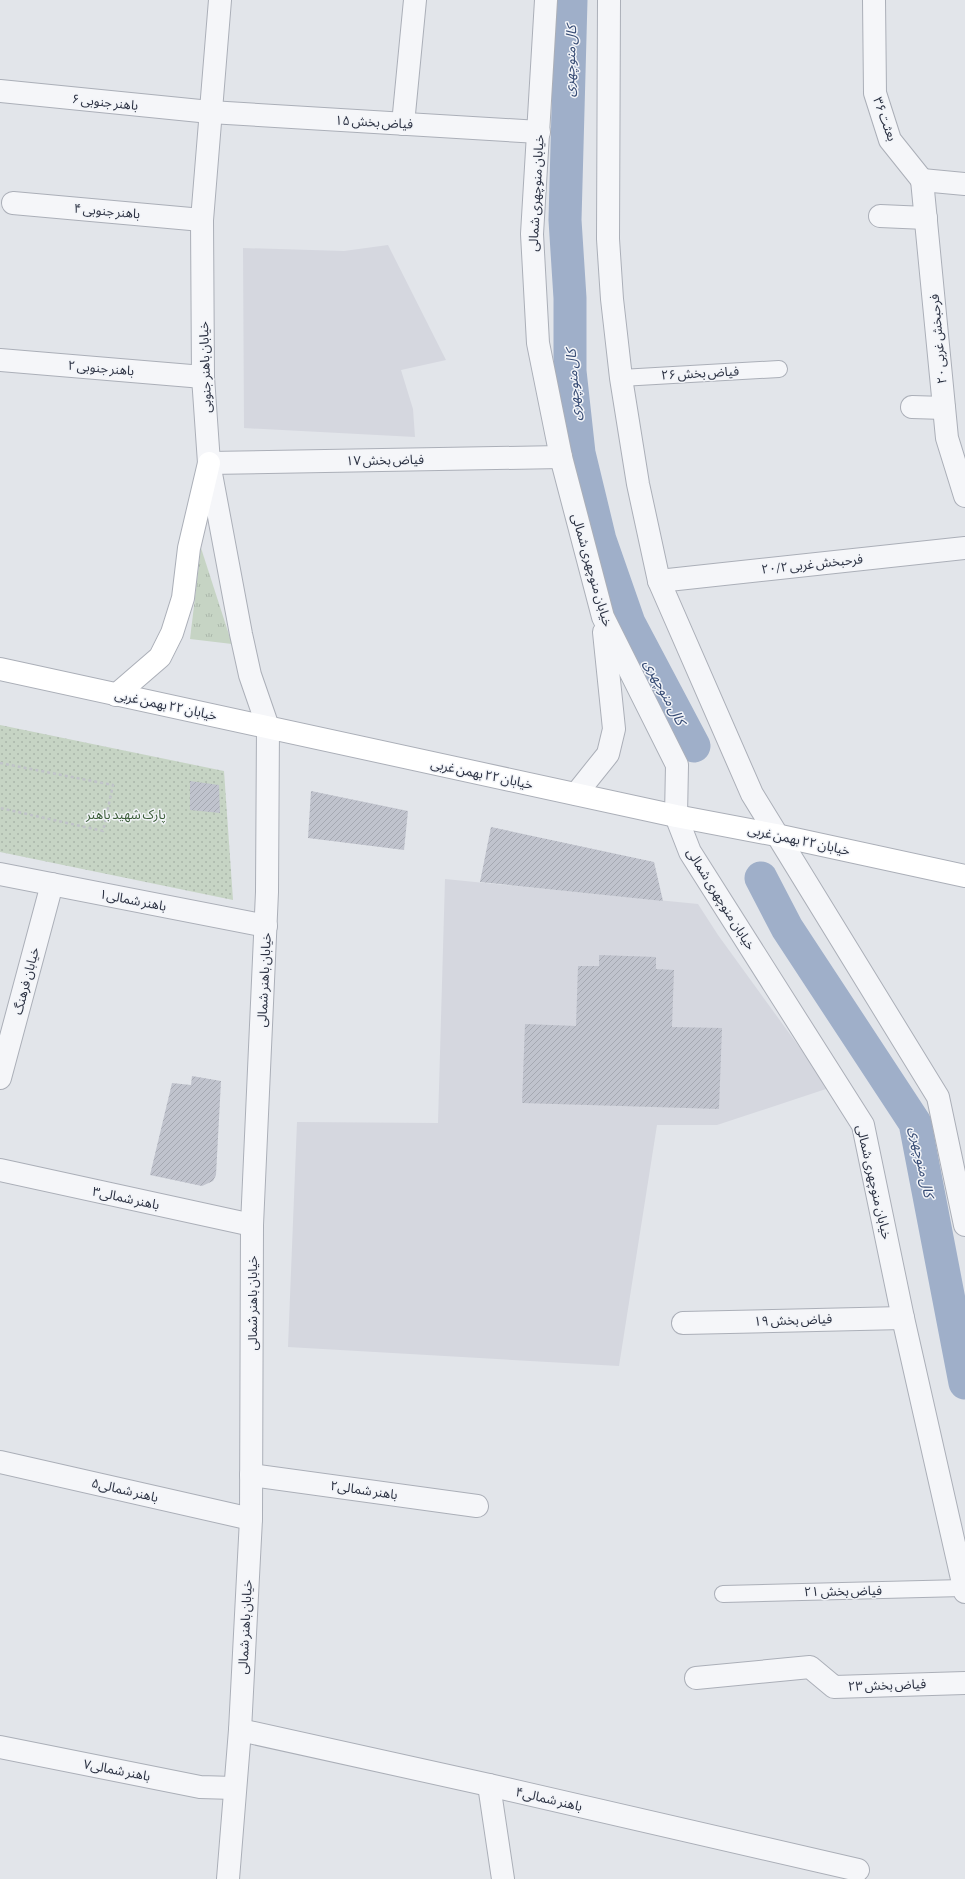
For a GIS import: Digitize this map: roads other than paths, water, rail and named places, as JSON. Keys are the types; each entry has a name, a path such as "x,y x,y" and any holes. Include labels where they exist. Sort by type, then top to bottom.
{"main road":[{"path":"116,694 160,657 172,633 183,598 189,548 209,463"},
{"name":"خیابان ۲۲ بهمن غربی","path":"0,669 676,816 776,835 965,876"}],"street":[{"name":"خیابان باهنر جنوبی","path":"220,0 202,220 203,377 209,463 250,675 268,727"},
{"path":"403,124 415,0"},
{"name":"خیابان منوچهری شمالی","path":"546,0 532,234 538,343 561,457 603,617 676,765 676,816 690,852 863,1125 903,1318 964,1590"},
{"path":"608,0 608,239 612,299 621,378 638,484 659,581 752,794 938,1097 965,1224"},
{"name":"بعثت ۳۶","path":"874,0 875,93 890,140 922,180"},
{"name":"باهنر جنوبی ۶","path":"0,91 210,112"},
{"name":"فیاض بخش ۱۵","path":"210,112 539,132"},
{"path":"922,180 965,184"},
{"name":"فرحبخش غربی ۲۰","path":"922,180 947,438 959,457 965,496"},
{"name":"باهنر جنوبی ۴","path":"13,203 202,220"},
{"path":"880,216 926,218"},
{"name":"باهنر جنوبی ۲","path":"0,360 203,377"},
{"path":"912,407 944,408"},
{"name":"فیاض بخش ۱۷","path":"209,463 561,457"},
{"name":"فرحبخش غربی ۲۰/۲","path":"659,581 965,548"},
{"path":"576,794 608,754 614,729 603,617"},
{"name":"خیابان باهنر شمالی","path":"228,1879 234,1788 240,1730 251,1519 252,1226 266,926 268,727"},
{"name":"باهنر شمالی۱","path":"0,874 266,926"},
{"name":"خیابان فرهنگ","path":"0,1078 52,884"},
{"name":"باهنر شمالی۳","path":"0,1170 252,1226"},
{"name":"فیاض بخش ۱۹","path":"683,1323 903,1318"},
{"name":"باهنر شمالی۵","path":"0,1462 251,1519"},
{"name":"باهنر شمالی۲","path":"251,1475 476,1506"},
{"name":"فیاض بخش ۲۳","path":"696,1678 810,1667 834,1687 965,1683"},
{"name":"باهنر شمالی۴","path":"240,1730 489,1785 858,1870"},
{"name":"باهنر شمالی۷","path":"0,1747 200,1787 234,1788"},
{"path":"489,1785 503,1879"}],"lane":[{"name":"فیاض بخش ۲۶","path":"621,378 779,369"},
{"name":"فیاض بخش ۲۱","path":"723,1594 964,1590"}],"waterway":[{"name":"کال منوچهری","path":"571,0 565,220 570,298 570,371 579,453 600,540 629,623 694,746"},
{"name":"کال منوچهری","path":"761,878 787,928 915,1123 965,1383"}],"park label":[{"name":"پارک شهید باهنر","path":"126,814"}]}
